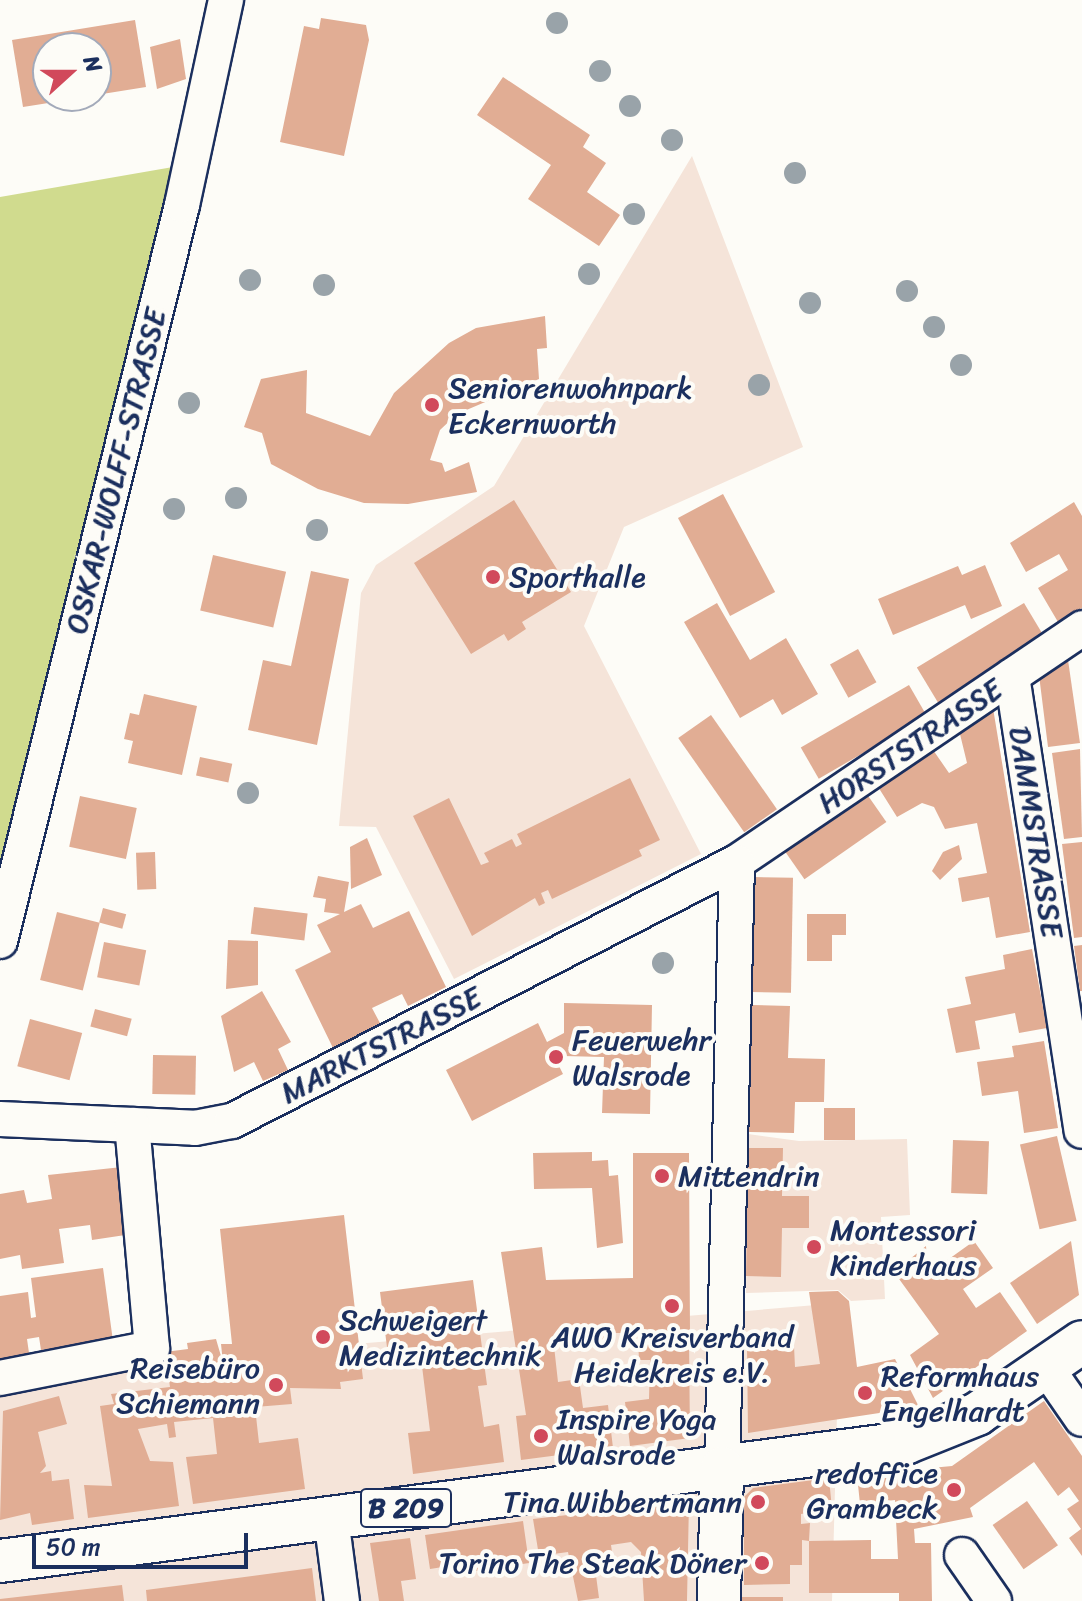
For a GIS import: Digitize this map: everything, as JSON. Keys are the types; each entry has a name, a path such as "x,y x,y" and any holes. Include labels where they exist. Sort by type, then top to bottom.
{"main road":[{"path":"719,1601 722,1468 934,1434 1082,1342"},
{"name":"B 209","path":"0,1561 722,1468"}],"street":[{"name":"OSKAR-WOLFF-STRASSE","path":"0,941 182,205 226,0"},
{"name":"HORSTSTRASSE","path":"737,862 1082,628"},
{"name":"DAMMSTRASSE","path":"1012,676 1082,1131"},
{"name":"MARKTSTRASSE","path":"0,1119 195,1128 232,1121 737,862"},
{"path":"722,1468 737,862"},
{"path":"0,1378 152,1348 132,1125"},
{"path":"1046,1367 1082,1419"},
{"path":"331,1518 342,1601"},
{"path":"962,1555 994,1601"}],"shaded area":[{"path":"692,156 803,447 624,527 584,626 701,854 454,979 376,827 339,826 361,593 376,565 494,486"},
{"name":"Montessori Kinderhaus","path":"748,1134 799,1141 907,1139 910,1215 881,1217 885,1299 851,1301 838,1290 746,1293"},
{"path":"840,1303 832,1601 0,1601 0,1374"}],"green space":[{"path":"173,167 0,887 0,197"}],"building":[{"path":"321,18 366,25 369,40 344,156 280,142 304,26 319,29"},
{"path":"135,20 146,87 112,92 112,32 61,32"},
{"path":"32,37 32,106 23,107 12,40"},
{"path":"180,39 186,79 157,89 150,47"},
{"path":"503,77 590,135 583,147 606,163 587,192 620,215 599,246 528,199 551,165 477,115"},
{"name":"Seniorenwohnpark Eckernworth","path":"545,316 547,348 537,349 539,379 457,414 440,430 430,460 442,463 445,472 469,462 477,492 408,504 364,503 318,489 271,464 262,433 244,427 261,379 307,370 306,413 370,436 394,393 449,343 476,328"},
{"path":"723,494 775,592 730,616 678,518"},
{"name":"Sporthalle","path":"514,500 571,592 522,622 526,629 508,641 504,634 471,654 414,563"},
{"path":"1074,502 1082,516 1082,608 1058,622 1038,588 1068,570 1059,554 1026,572 1010,543"},
{"path":"213,555 286,572 273,627 200,611"},
{"path":"985,565 1002,606 971,619 965,605 893,635 878,599 958,566 962,575"},
{"path":"311,571 349,579 317,745 248,730 263,660 291,666"},
{"path":"717,603 750,660 786,638 818,694 782,715 773,699 740,718 684,622"},
{"path":"1024,603 1045,638 938,703 917,667"},
{"path":"858,649 876,682 848,698 830,665"},
{"path":"1068,660 1080,743 1048,747 1039,675"},
{"path":"909,685 927,716 819,779 801,748"},
{"path":"144,694 197,706 182,775 128,763 133,741 124,739 130,713 139,715"},
{"path":"993,708 1030,932 996,938 989,897 962,902 958,878 987,873 977,823 945,829 934,807 922,803 897,817 875,782 931,747 949,773 967,763 959,730"},
{"path":"711,715 777,809 744,832 678,738"},
{"path":"1080,749 1082,837 1064,839 1052,753"},
{"path":"200,757 232,764 228,782 196,776"},
{"path":"630,778 660,840 639,850 642,856 552,899 548,890 541,893 545,903 539,906 535,898 472,936 413,816 449,798 481,865 489,862 484,853 512,839 516,847 522,844 517,834"},
{"path":"864,790 886,822 804,879 782,847"},
{"path":"80,796 137,808 126,859 69,847"},
{"path":"367,838 382,875 351,889 350,847"},
{"path":"1082,842 1082,937 1074,938 1062,844"},
{"path":"959,845 962,859 940,880 932,871 943,852"},
{"path":"155,852 156,889 137,890 136,853"},
{"path":"318,876 349,882 344,912 361,904 373,928 409,911 446,987 408,1006 402,994 372,1008 381,1025 333,1048 295,970 331,952 317,925 340,914 324,912 326,899 313,897"},
{"path":"753,877 793,878 791,993 751,992"},
{"path":"254,907 308,914 304,940 251,934"},
{"path":"103,908 126,914 122,929 99,922"},
{"path":"57,912 100,923 83,991 40,980"},
{"path":"807,914 846,914 846,935 832,935 832,961 807,961"},
{"path":"228,940 258,941 258,985 226,989"},
{"path":"104,942 146,950 139,986 97,977"},
{"path":"1082,945 1082,991 1080,991 1074,946"},
{"path":"1032,949 1047,1028 1019,1033 1015,1013 975,1021 980,1049 956,1053 947,1009 971,1004 965,977 1005,969 1003,955"},
{"path":"262,991 291,1042 278,1049 288,1070 263,1081 254,1062 234,1072 221,1016"},
{"path":"564,1003 652,1005 650,1114 602,1113 604,1057 563,1056 556,1060 563,1074 472,1121 446,1070 538,1023 547,1042 564,1033"},
{"path":"752,1005 790,1006 788,1058 825,1059 824,1102 795,1102 794,1133 749,1132"},
{"path":"95,1009 132,1019 127,1036 90,1026"},
{"path":"30,1019 82,1033 69,1080 17,1066"},
{"path":"1044,1041 1058,1128 1024,1133 1018,1091 982,1096 977,1062 1014,1057 1012,1046"},
{"path":"153,1055 196,1056 195,1095 152,1094"},
{"path":"824,1108 855,1108 855,1140 824,1140"},
{"path":"1057,1136 1077,1221 1040,1229 1020,1145"},
{"path":"953,1140 989,1141 987,1194 951,1193"},
{"path":"748,1148 783,1148 782,1196 809,1196 809,1228 782,1228 781,1277 746,1276"},
{"path":"592,1152 592,1161 608,1160 609,1176 618,1175 623,1243 597,1248 592,1188 534,1189 533,1153"},
{"path":"633,1153 689,1153 690,1333 610,1333 611,1341 554,1346 558,1382 579,1379 583,1408 608,1405 613,1448 521,1460 516,1416 526,1415 501,1252 542,1247 546,1280 633,1278"},
{"path":"122,1167 132,1234 92,1240 90,1225 59,1229 64,1263 22,1269 20,1255 0,1259 0,1194 24,1190 27,1203 52,1199 48,1175"},
{"path":"344,1215 363,1379 340,1382 341,1389 290,1388 292,1404 255,1407 259,1443 298,1438 305,1489 193,1504 186,1457 217,1454 213,1418 174,1422 176,1437 169,1438 167,1424 138,1429 150,1461 173,1462 179,1506 88,1518 84,1485 112,1486 100,1406 114,1404 111,1394 170,1387 165,1352 188,1349 187,1343 216,1339 223,1363 221,1344 232,1344 220,1229"},
{"path":"974,1241 993,1268 963,1289 976,1308 1000,1292 1027,1331 933,1398 910,1355 939,1334 894,1272 926,1246 928,1274"},
{"path":"1071,1241 1079,1295 1037,1324 1010,1283"},
{"path":"103,1268 113,1341 41,1350 39,1337 27,1339 31,1367 0,1372 0,1296 28,1292 31,1318 36,1317 31,1278"},
{"path":"473,1280 487,1385 478,1386 484,1427 499,1424 504,1462 413,1474 408,1433 430,1431 421,1358 389,1363 380,1292"},
{"path":"838,1291 849,1301 857,1367 895,1359 919,1407 748,1433 747,1345 794,1346 795,1367 820,1364 809,1292"},
{"path":"689,1338 690,1438 630,1446 625,1402 649,1399 650,1360 639,1360 638,1339"},
{"path":"59,1396 67,1424 38,1432 46,1466 40,1473 51,1471 52,1481 69,1479 74,1519 32,1525 30,1513 0,1520 3,1411"},
{"path":"1044,1401 1082,1456 1082,1556 1069,1538 1081,1529 1067,1509 1079,1501 1069,1487 1058,1496 1034,1462 970,1508 973,1517 914,1529 915,1543 931,1543 932,1601 899,1601 899,1593 809,1593 809,1541 871,1540 871,1559 898,1559 895,1500 860,1504 857,1475 952,1466"},
{"path":"829,1478 832,1509 801,1514 801,1524 810,1523 809,1541 802,1540 802,1565 790,1565 790,1584 744,1585 744,1497 753,1488"},
{"path":"689,1501 687,1601 644,1601 641,1552 631,1542 611,1545 614,1566 595,1568 599,1598 578,1601 568,1552 539,1556 533,1519"},
{"path":"1027,1501 1058,1545 1024,1569 993,1525"},
{"path":"523,1521 529,1563 463,1573 462,1564 430,1569 425,1535"},
{"path":"410,1538 416,1579 401,1581 404,1601 379,1601 370,1543"},
{"path":"312,1568 316,1601 147,1601 146,1590"},
{"path":"122,1585 124,1601 0,1601 0,1599"},
{"path":"742,1597 783,1597 783,1601 742,1601"}],"place":[{"name":"Seniorenwohnpark Eckernworth","path":"432,405"},
{"name":"Sporthalle","path":"493,577"},
{"name":"Feuerwehr Walsrode","path":"556,1057"},
{"name":"Mittendrin","path":"662,1176"},
{"name":"Montessori Kinderhaus","path":"814,1247"},
{"name":"AWO Kreisverband Heidekreis e.V.","path":"672,1306"},
{"name":"Schweigert Medizintechnik","path":"323,1337"},
{"name":"Reisebüro Schiemann","path":"276,1385"},
{"name":"Reformhaus Engelhardt","path":"865,1393"},
{"name":"Inspire Yoga Walsrode","path":"541,1436"},
{"name":"redoffice Grambeck","path":"954,1490"},
{"name":"Tina Wibbertmann","path":"758,1502"},
{"name":"Torino The Steak Döner","path":"762,1563"}]}
